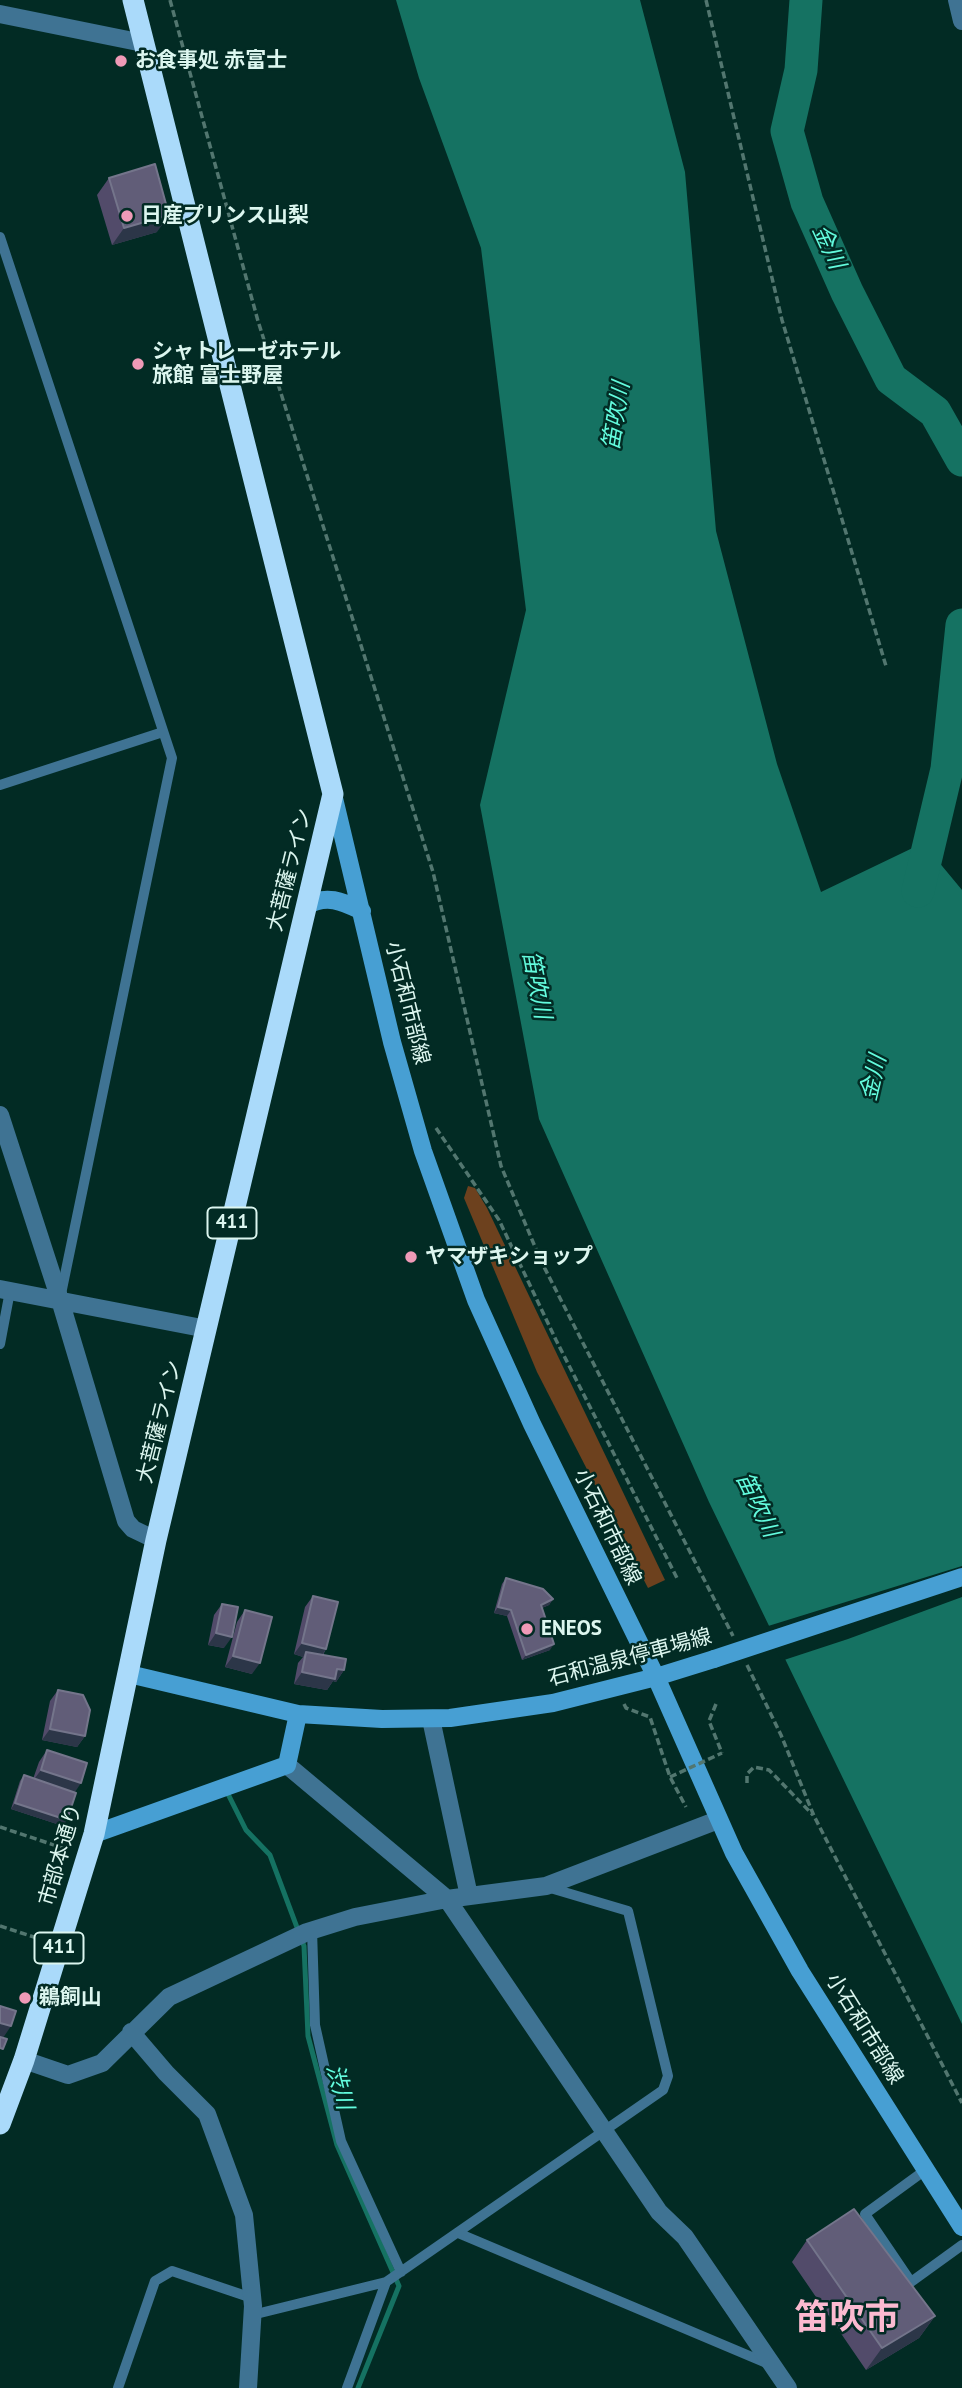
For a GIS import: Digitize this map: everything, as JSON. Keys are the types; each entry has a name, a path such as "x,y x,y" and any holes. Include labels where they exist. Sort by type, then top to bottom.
{"highway":[{"name":"大菩薩ライン","path":"129,1674 156,1540 333,794 133,0"},
{"name":"市部本通り","path":"0,2124 24,2060 93,1834 129,1674"}],"main road":[{"name":"小石和市部線","path":"333,794 393,1042 423,1151 476,1300 532,1424 656,1677 734,1853 800,1970 962,2228"},
{"path":"306,906 316,901 333,899 362,911"},
{"name":"石和温泉停車場線","path":"129,1674 298,1714 382,1719 450,1718 553,1703 656,1677 962,1577"},
{"path":"93,1834 287,1765 298,1714"}],"street":[{"path":"957,0 962,21"},
{"path":"0,14 144,43"},
{"path":"0,1115 60,1300 126,1521 133,1529 156,1540"},
{"path":"5,1289 207,1329"},
{"path":"431,1719 469,1896"},
{"path":"287,1765 447,1899 659,2213 685,2237 788,2388"},
{"path":"24,2060 68,2074 102,2063 169,1997 310,1931 355,1917 447,1899 546,1886 718,1820"},
{"path":"131,2032 166,2073 207,2114 244,2215 252,2306 248,2388"}],"lane":[{"path":"0,237 172,758 60,1300"},
{"path":"0,785 163,732"},
{"path":"0,1344 5,1289"},
{"path":"118,2388 155,2281 172,2271 252,2306 387,2281 663,2090 668,2076 628,1912 546,1886"},
{"path":"310,1931 315,2025 341,2141 400,2272"},
{"path":"924,2171 865,2214 911,2282 962,2245"},
{"path":"458,2233 774,2367"},
{"path":"347,2388 387,2281"}],"path":[{"path":"170,0 258,321 433,872 501,1166 541,1261 735,1641"},
{"path":"706,0 782,320 886,666"},
{"path":"433,1123 499,1220 556,1340 677,1578"},
{"path":"747,1664 781,1735 814,1816 962,2103"},
{"path":"617,1687 626,1708 650,1717 670,1777 687,1807"},
{"path":"670,1777 722,1753 709,1721 716,1704"},
{"path":"747,1783 747,1774 754,1767 769,1770 814,1816"},
{"path":"0,1827 66,1849"},
{"path":"0,1926 40,1939"}],"shaded area":[{"path":"468,1186 475,1188 487,1208 665,1580 648,1588 537,1372 464,1198"}],"water":[{"name":"笛吹川","path":"396,0 640,0 685,172 716,531 777,764 821,892 923,843 962,890 962,2024 709,1502 539,1119 480,805 526,610 481,248 419,78"}],"pier":[{"path":"962,1566 962,1597 781,1661 765,1627"}],"building":[{"path":"155,164 169,215 124,228 109,178"},
{"path":"506,1578 543,1589 553,1599 541,1605 554,1644 526,1655 511,1610 498,1607"},
{"path":"313,1596 338,1602 326,1649 302,1643"},
{"path":"222,1604 238,1607 232,1637 216,1633"},
{"path":"245,1610 272,1617 260,1663 233,1656"},
{"path":"306,1652 346,1659 344,1670 337,1669 335,1679 302,1672"},
{"path":"58,1690 83,1695 90,1710 85,1736 50,1729"},
{"path":"47,1750 87,1763 81,1783 41,1770"},
{"path":"24,1775 76,1793 67,1820 15,1803"},
{"path":"0,2006 16,2011 11,2026 0,2023"},
{"path":"0,2037 7,2039 3,2049 0,2048"},
{"path":"854,2209 935,2316 882,2348 807,2240"}],"waterway":[{"name":"金川","path":"806,0 801,70 787,131 807,202 847,292 891,379 935,412 962,460"},
{"name":"金川","path":"918,891 947,769 962,625"},
{"name":"渋川","path":"228,1794 246,1830 270,1855 304,1946 308,2036 337,2145 399,2286 358,2388"}],"place":[{"name":"お食事処 赤富士","path":"121,61"},
{"name":"日産プリンス山梨","path":"127,216"},
{"name":"シャトレーゼホテル 旅館 富士野屋","path":"138,364"},
{"name":"ヤマザキショップ","path":"411,1257"},
{"name":"ENEOS","path":"527,1629"},
{"name":"鵜飼山","path":"25,1998"}],"district":[{"name":"笛吹市","path":"847,2319"}]}
